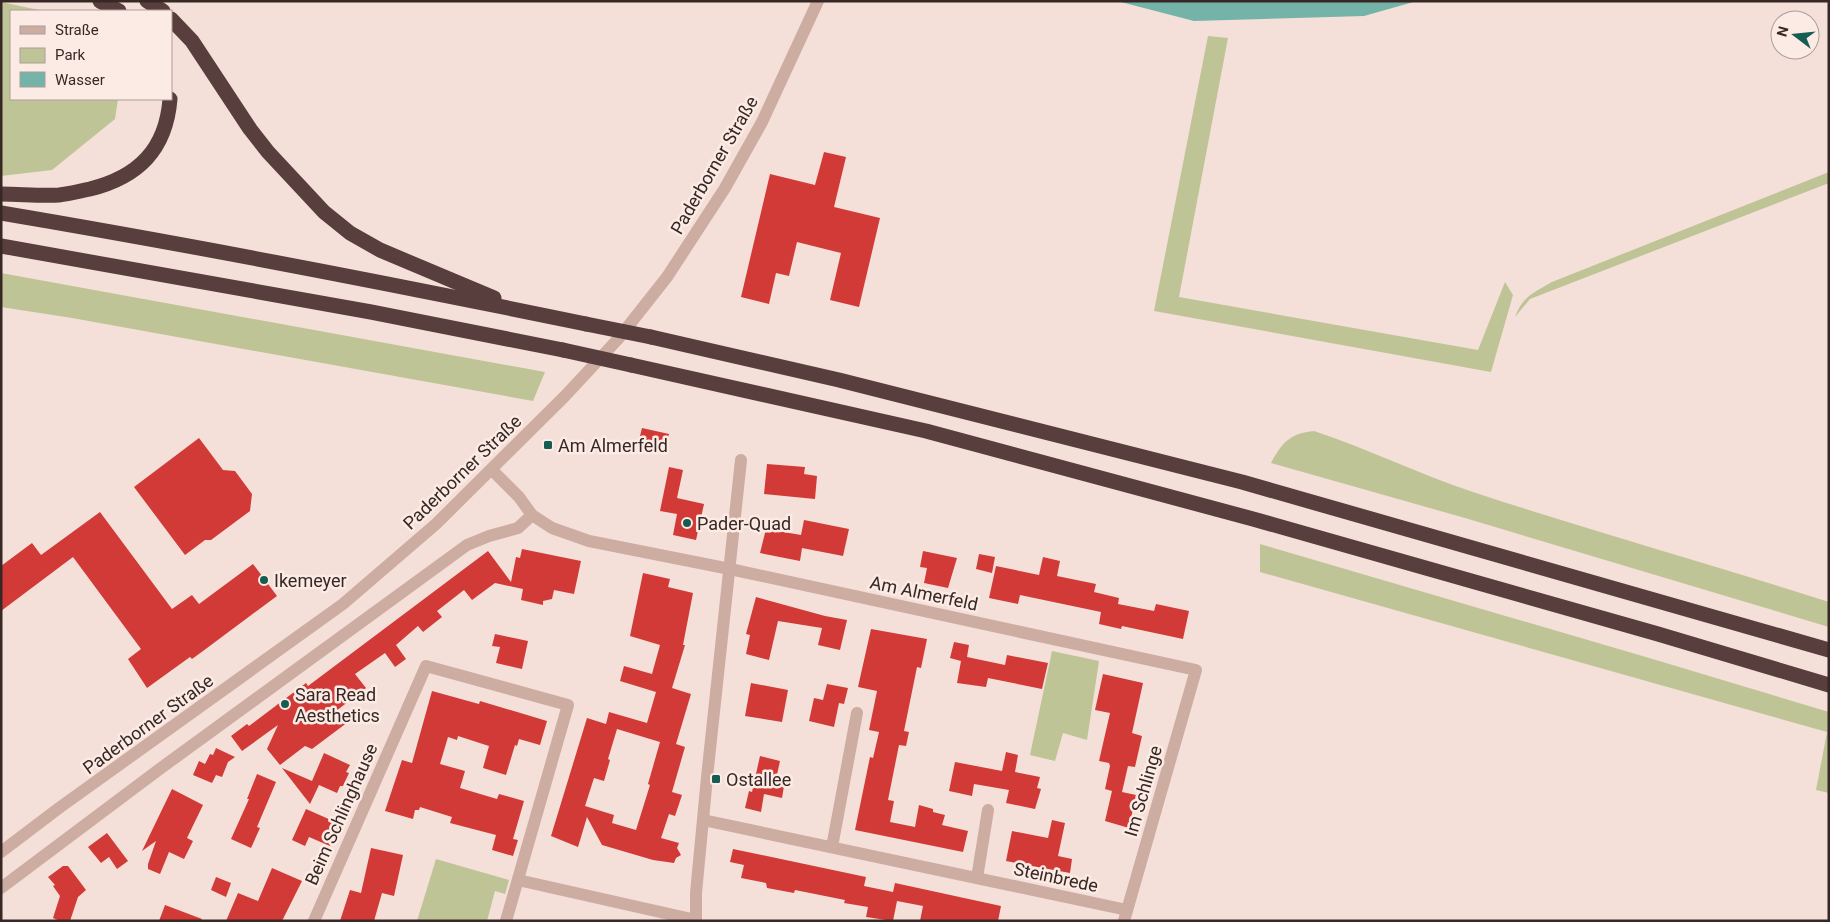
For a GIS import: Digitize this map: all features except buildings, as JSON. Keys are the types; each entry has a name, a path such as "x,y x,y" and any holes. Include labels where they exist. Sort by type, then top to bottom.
{"highway":[{"path":"100,1 117,10"},
{"path":"147,1 161,10"},
{"path":"172,20 192,41 262,144 324,212 350,232 380,250 526,312"},
{"path":"1,194 61,195 98,187 125,176 137,169 154,148 163,132 170,100"},
{"path":"1,213 134,235 311,268 651,337 857,385 1242,482 1829,650"},
{"path":"1,246 371,312 563,350 926,431 1234,513 1829,685"}],"street":[{"name":"Paderborner Straße","path":"1,852 343,604 436,524 565,396 618,339 667,277 726,188 762,122 818,1"},
{"path":"518,880 696,920 696,893 703,820 741,460"},
{"name":"Am Almerfeld","path":"492,470 519,497 532,514 552,528 589,541 730,569 1196,670"},
{"path":"1,888 161,768 467,546 490,536 518,528 532,514"},
{"name":"Beim Schlinghause","path":"314,921 426,666 568,705 506,921"},
{"name":"Im Schlinge","path":"1126,915 1196,670"},
{"path":"832,847 857,713"},
{"path":"977,878 988,810"},
{"name":"Steinbrede","path":"703,820 977,878 1126,915"}],"green space":[{"path":"1,2 39,10 10,10 10,100 118,100 115,119 52,170 1,176"},
{"path":"1208,36 1228,38 1179,297 1478,350 1505,282 1513,295 1491,372 1154,311"},
{"path":"1829,172 1829,183 1530,299 1515,317 1525,300 1534,292 1552,282"},
{"path":"1,273 545,372 533,401 72,318 1,307"},
{"path":"1314,431 1473,492 1829,602 1829,627 1465,518 1271,463 1288,440 1299,434"},
{"path":"1260,544 1829,712 1829,793 1816,790 1827,732 1260,572"},
{"path":"1052,651 1099,661 1087,740 1063,733 1055,761 1030,755"},
{"path":"436,859 509,880 505,894 495,891 487,921 417,921"}],"water":[{"path":"1117,1 1417,1 1364,16 1194,21"}],"place":[{"name":"Am Almerfeld","path":"548,445"},
{"name":"Pader-Quad","path":"687,523"},
{"name":"Ikemeyer","path":"264,580"},
{"name":"Sara Read Aesthetics","path":"285,704"},
{"name":"Ostallee","path":"716,779"}]}
